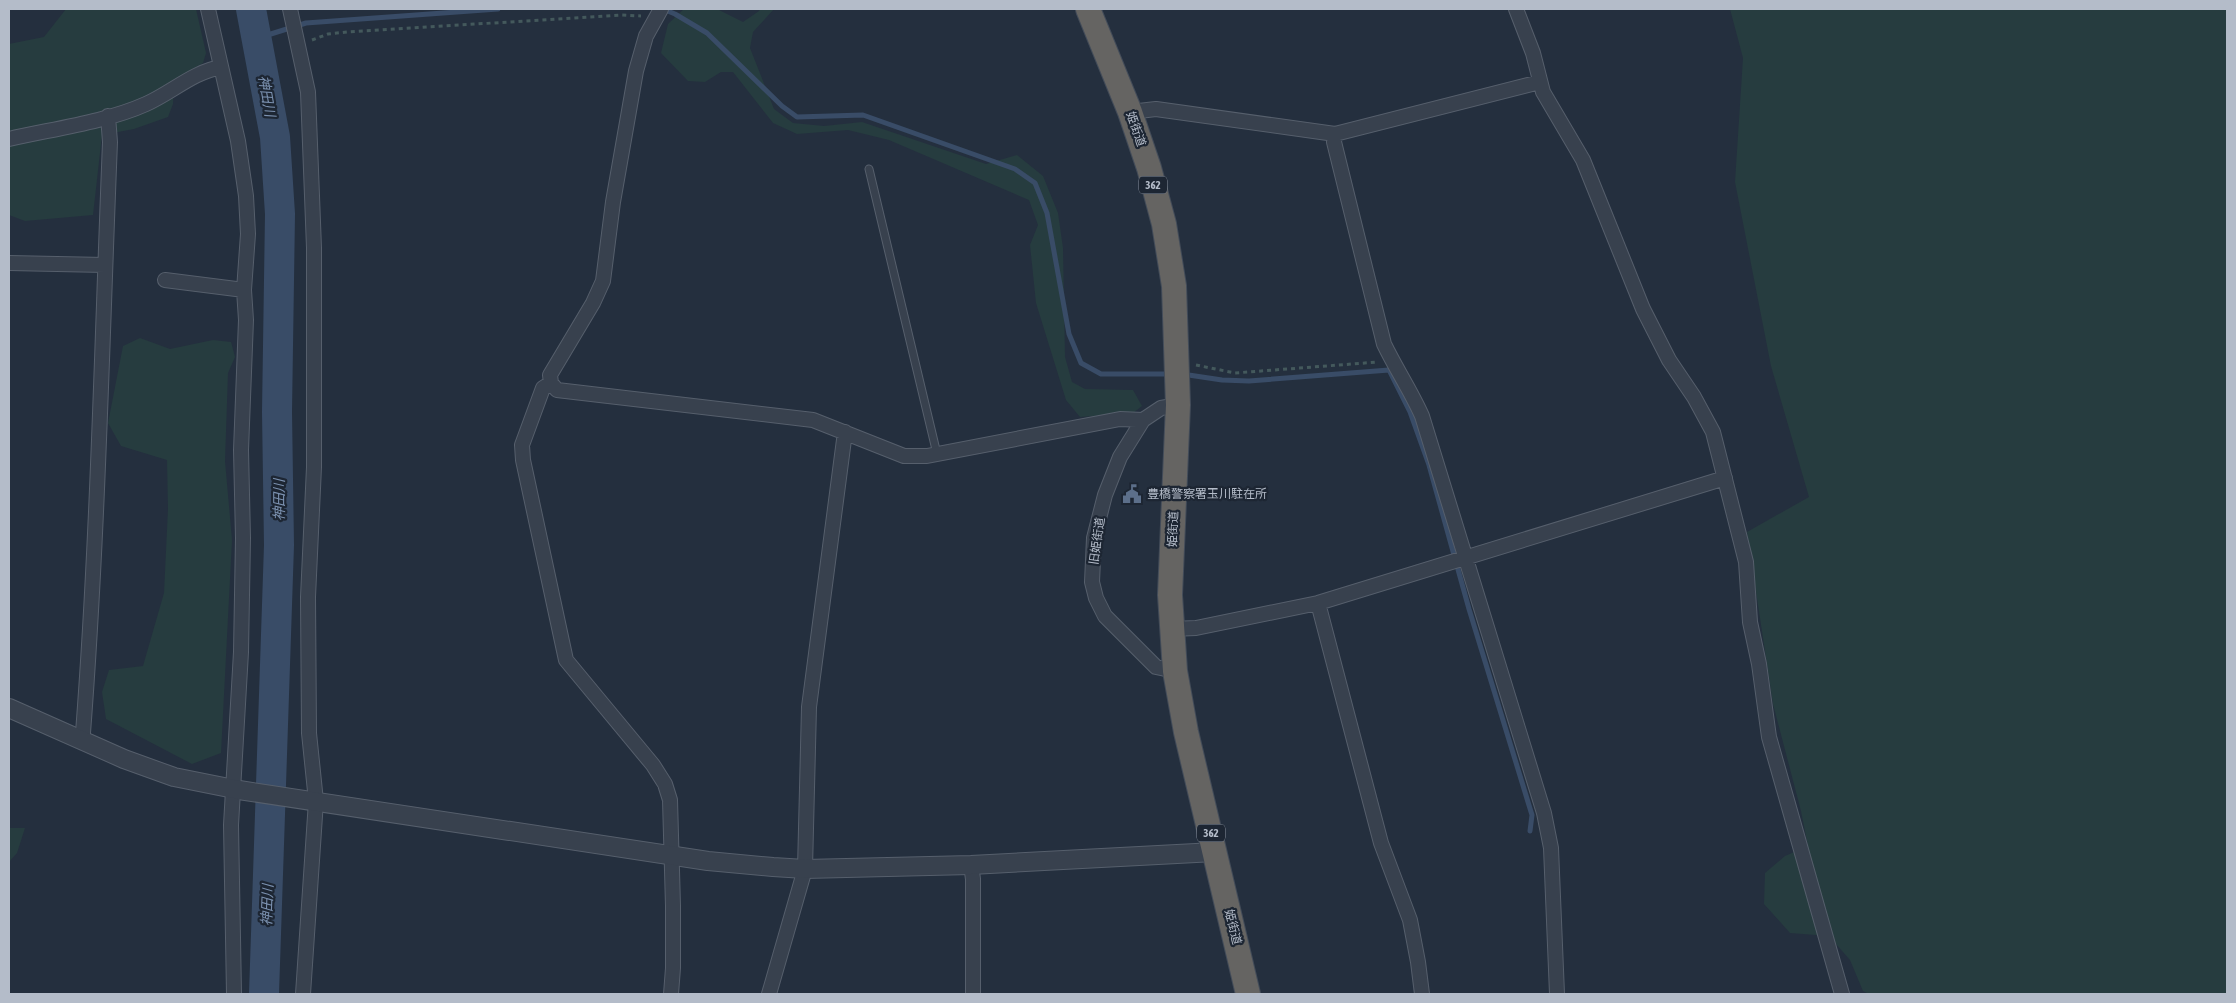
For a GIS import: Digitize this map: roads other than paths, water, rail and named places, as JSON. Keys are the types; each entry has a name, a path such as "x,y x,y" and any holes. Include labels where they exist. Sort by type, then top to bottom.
{"highway":[{"name":"姫街道","path":"1088,9 1130,112 1149,168 1164,224 1174,286 1178,372 1170,595 1175,671 1186,732 1248,994"}],"street":[{"path":"208,9 238,141 246,196 248,234 244,290 246,320 241,450 243,538 242,652 235,789 234,994"},
{"path":"1516,9 1533,53 1543,92 1584,160 1652,326 1669,360 1694,397 1713,432 1746,562 1750,622 1759,664 1769,737 1842,994"},
{"path":"291,13 308,92 314,248 314,467 308,607 311,800 304,994"},
{"path":"657,14 646,36 636,71 613,202 603,282 593,303 550,375 551,383 557,390 813,420 904,456 937,454 1120,419 1143,420"},
{"path":"9,139 108,116 145,104 209,69 221,67"},
{"path":"1130,112 1156,109 1335,134 1540,82"},
{"path":"81,740 89,661 99,464 110,142 108,116"},
{"path":"1335,134 1334,142 1384,344 1411,390 1422,416 1458,560 1544,813 1550,839 1557,994"},
{"path":"9,263 105,265"},
{"path":"165,280 244,290"},
{"path":"551,383 543,388 522,445 522,460 566,660 577,676 653,765 665,784 670,800 673,856 673,968 671,994"},
{"name":"旧姫街道","path":"1175,671 1156,667 1105,616 1096,598 1092,582 1094,538 1105,495 1120,457 1143,420 1161,408 1178,405"},
{"path":"769,994 805,869 809,707 845,432"},
{"path":"1171,629 1196,628 1318,603 1725,478"},
{"path":"1318,603 1381,843 1410,920 1422,994"},
{"path":"9,708 124,760 174,777 235,789 717,862 805,869 971,865 1215,852"},
{"path":"971,865 973,879 973,994"}],"lane":[{"path":"869,170 937,454"}],"waterway":[{"name":"神田川","path":"251,9 275,137 280,214 277,412 279,545 264,994"},
{"path":"258,38 306,23 498,9"},
{"path":"663,9 707,33 782,106 797,117 863,115 1015,169 1035,183 1047,213 1069,334 1081,363 1101,374 1171,374"},
{"path":"1182,374 1222,380 1249,381 1389,370 1410,412 1429,465 1469,609 1532,815 1530,831"}],"place":[{"name":"豊橋警察署玉川駐在所","path":"1132,494"}]}
